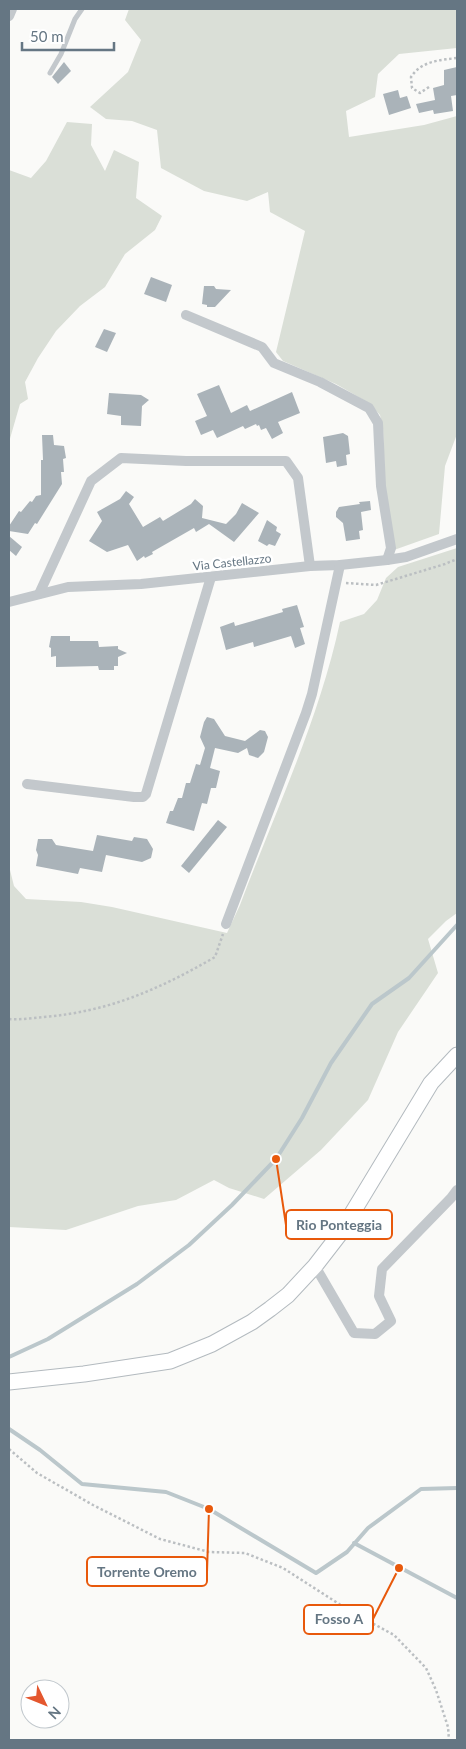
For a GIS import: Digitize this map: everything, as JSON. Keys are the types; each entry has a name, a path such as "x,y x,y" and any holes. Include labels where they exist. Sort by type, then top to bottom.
{"street":[{"path":"9,16 12,9"},
{"path":"186,315 262,346 274,363 320,382 369,408 378,424 381,486 391,548 387,560"},
{"path":"40,594 91,481 121,458 186,461 286,461 298,478 310,566"},
{"name":"Via Castellazzo","path":"9,602 68,587 141,584 310,566 340,566 387,560 406,557 457,539"},
{"path":"226,924 306,713 312,694 340,566"},
{"path":"27,784 134,797 143,797 146,794 211,577"},
{"path":"9,1382 84,1374 170,1361 212,1344 252,1322 288,1295 339,1235 431,1083 457,1055"},
{"path":"314,1266 354,1333 375,1334 391,1321 379,1296 382,1269 457,1190"}],"lane":[{"path":"50,72 61,54 75,19 82,9"}],"path":[{"path":"429,87 420,93 412,88 411,77 416,69 433,61 457,58"},
{"path":"337,582 376,585 446,564 457,558"},
{"path":"9,1019 73,1015 122,1002 176,980 216,957 226,924"},
{"path":"9,1449 37,1473 93,1505 160,1539 209,1552 245,1553 283,1568 350,1611 394,1634 426,1668 442,1708 448,1727 449,1740"}],"shaded area":[{"path":"129,9 457,9 457,48 399,54 378,74 375,97 346,111 349,137 424,125 457,116 457,434 445,466 439,534 394,550 385,483 383,428 380,415 369,403 336,384 283,361 276,352 305,231 270,212 268,192 247,201 204,191 161,168 157,130 132,121 106,119 90,107 128,72 141,40 125,20"},
{"path":"67,122 92,124 91,145 105,171 114,150 139,162 136,198 162,216 155,230 125,254 105,287 80,306 56,331 25,382 28,399 20,404 9,442 9,170 31,178 46,161"},
{"path":"457,548 457,913 428,939 438,973 398,1032 368,1100 321,1150 264,1199 229,1188 214,1180 176,1200 138,1206 66,1230 9,1227 9,866 14,886 26,899 81,902 112,907 227,933 240,905 308,730 331,658 340,622 364,614 377,600 386,578 398,567"}],"building":[{"path":"64,62 71,71 58,84 52,77"},
{"path":"457,67 457,95 451,96 453,111 434,114 433,110 419,113 416,104 435,100 433,88 444,85 444,70"},
{"path":"398,90 400,98 407,96 411,108 389,115 383,94"},
{"path":"151,277 172,285 166,302 144,294"},
{"path":"204,286 231,290 215,307 207,307 207,305 202,304"},
{"path":"104,329 116,333 107,352 95,347"},
{"path":"219,385 231,413 247,405 250,411 292,392 300,413 278,422 283,433 272,439 266,428 261,430 259,425 257,426 256,424 245,429 243,426 217,438 213,430 201,435 195,421 207,416 197,394"},
{"path":"109,393 141,395 149,400 142,406 141,426 121,425 121,416 107,414"},
{"path":"343,433 348,436 350,454 346,455 347,465 337,467 336,461 326,463 323,437"},
{"path":"42,435 53,435 54,445 64,446 66,458 63,459 64,472 61,472 62,484 37,524 35,523 28,534 9,531 9,526 19,511 21,512 36,496 41,495"},
{"path":"126,491 134,497 129,504 143,527 160,517 163,521 191,504 195,499 203,506 202,518 226,524 236,514 242,503 259,513 234,542 209,524 196,532 194,528 152,552 153,554 145,558 144,556 137,561 128,545 107,552 89,541 102,521 97,512 120,499"},
{"path":"370,501 371,510 361,512 363,530 359,531 360,539 346,541 343,523 336,517 339,507"},
{"path":"267,520 277,527 276,531 281,534 275,546 269,544 267,546 258,541"},
{"path":"9,536 22,547 16,556 9,550"},
{"path":"297,605 304,627 300,628 305,644 295,648 291,636 254,647 253,642 226,650 220,627 234,622 235,626 283,612 282,609"},
{"path":"51,636 70,636 70,641 98,641 99,647 118,646 118,649 127,653 118,657 118,666 114,666 114,670 99,670 98,666 56,667 56,656 51,657 51,648 49,647"},
{"path":"207,717 214,719 225,736 245,741 260,730 265,731 268,737 264,752 258,758 249,755 247,748 238,753 215,748 210,768 220,771 216,788 211,788 207,804 202,803 194,831 166,823 170,811 173,811 178,798 182,798 186,783 190,783 196,764 200,765 205,748 200,737"},
{"path":"218,820 227,827 189,873 181,866"},
{"path":"97,835 132,841 134,837 147,839 153,849 151,858 142,862 106,855 102,872 80,868 78,874 36,866 38,839 52,839 56,845 93,851"}],"waterway":[{"path":"9,1357 48,1339 137,1284 189,1245 232,1205 276,1159 302,1118 331,1063 372,1004 409,978 457,925"},
{"path":"9,1429 40,1450 82,1484 166,1492 209,1509 316,1573 347,1552 368,1528 421,1489 457,1488"},
{"path":"354,1543 457,1598"}],"place":[{"name":"Rio Ponteggia","path":"276,1159"},
{"name":"Torrente Oremo","path":"209,1509"},
{"name":"Fosso A","path":"399,1568"}]}
